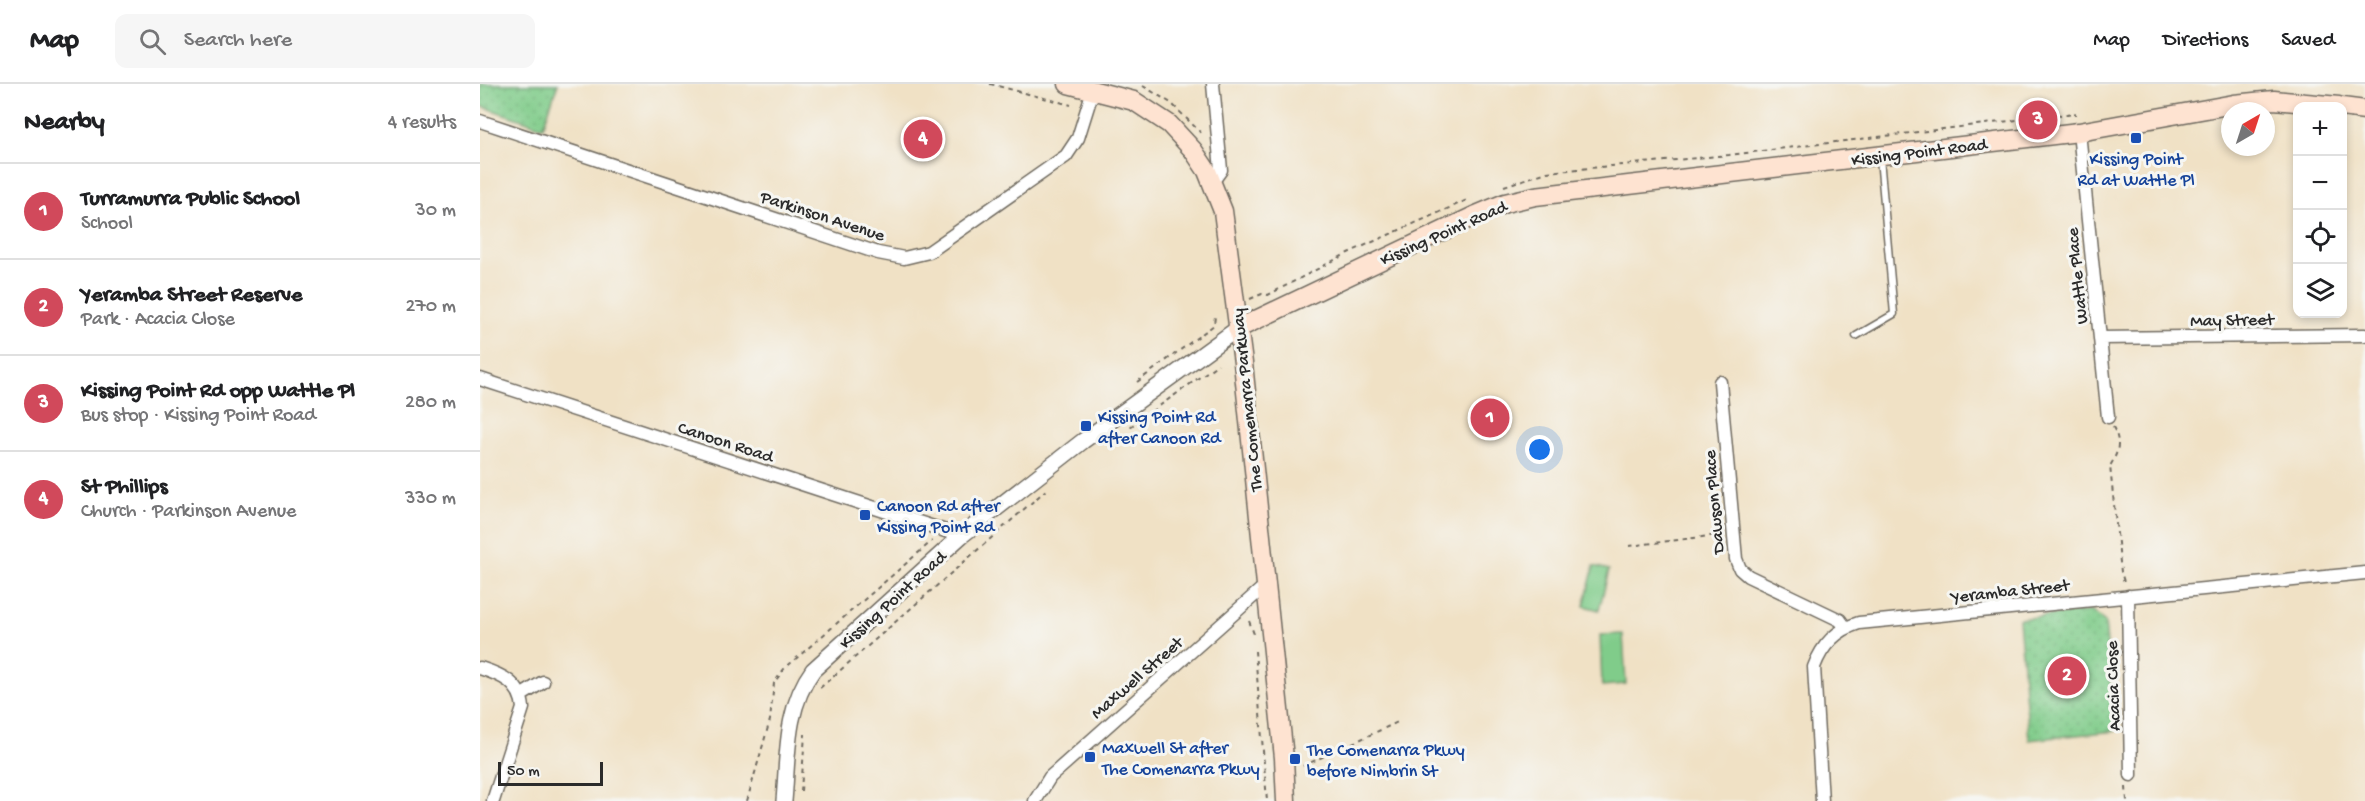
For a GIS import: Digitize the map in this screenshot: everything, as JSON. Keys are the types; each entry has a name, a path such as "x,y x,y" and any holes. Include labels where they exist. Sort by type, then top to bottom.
{"main road":[{"name":"The Comenarra Parkway","path":"1068,84 1134,101 1164,120 1193,150 1213,181 1223,211 1266,585 1284,758 1286,801"},
{"name":"Kissing Point Road","path":"1238,329 1505,203 1598,188 2079,132 2234,104 2274,100 2293,102"},
{"name":"Kissing Point Road","path":"2347,108 2365,110"}],"street":[{"path":"1212,84 1221,170 1213,181"},
{"name":"Parkinson Avenue","path":"480,121 878,253 904,258 929,252 1066,156 1078,138 1093,90"},
{"name":"Wattle Place","path":"2079,132 2108,417"},
{"name":"Kissing Point Road","path":"784,801 795,704 802,685 813,670 962,536 1083,441 1238,329"},
{"name":"May Street","path":"2100,338 2365,335"},
{"name":"Canoon Road","path":"480,379 962,536"},
{"name":"Dawson Place","path":"1720,382 1736,559 1740,569 1748,576 1839,620 1845,627"},
{"name":"Yeramba Street","path":"1845,627 1859,623 2365,573"},
{"name":"Maxwell Street","path":"1035,801 1050,777 1266,585"},
{"name":"Acacia Close","path":"2128,596 2133,760 2128,778"},
{"path":"1822,801 1814,667 1829,640 1845,627"},
{"path":"480,669 501,675 522,695 522,714 493,801"},
{"path":"522,695 543,682"}],"lane":[{"path":"1856,336 1894,314 1880,155"}],"path":[{"path":"990,84 1071,105"},
{"path":"1126,429 1218,364"},
{"path":"2108,417 2119,440 2117,454 2110,466 2121,572 2128,596"},
{"path":"818,690 1053,484"},
{"path":"1629,546 1718,535"},
{"path":"1250,621 1254,633 1267,801"},
{"path":"1303,766 1400,721"},
{"path":"800,801 806,729"},
{"path":"2127,801 2128,778"}],"green space":[{"path":"480,84 558,84 543,127 480,106"},
{"path":"1594,566 1609,570 1599,610 1584,606"},
{"path":"2091,611 2105,622 2115,731 2029,740 2019,619"},
{"path":"1623,634 1626,684 1602,686 1600,635"}],"place":[{"name":"Kissing Point Rd opp Wattle Pl","path":"2038,120"},
{"name":"Kissing Point Rd at Wattle Pl","path":"2136,138"},
{"name":"St Phillips","path":"923,139"},
{"name":"Turramurra Public School","path":"1490,418"},
{"name":"Kissing Point Rd after Canoon Rd","path":"1086,426"},
{"name":"Canoon Rd after Kissing Point Rd","path":"865,515"},
{"name":"Yeramba Street Reserve","path":"2067,676"},
{"name":"Maxwell St after The Comenarra Pkwy","path":"1090,757"},
{"name":"The Comenarra Pkwy before Nimbrin St","path":"1295,759"}]}
